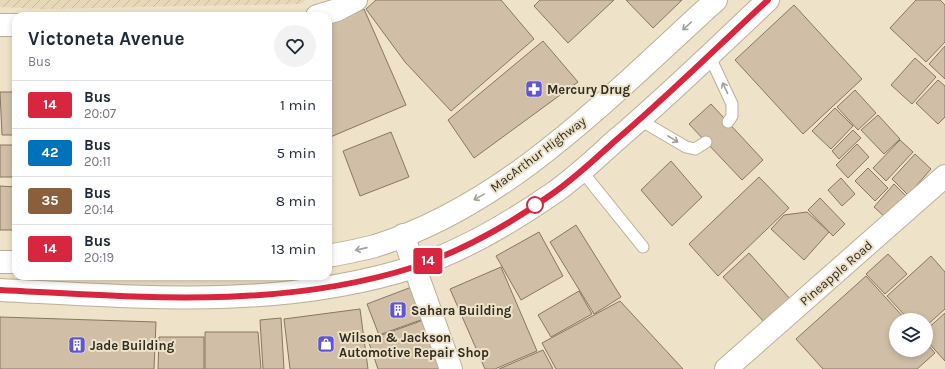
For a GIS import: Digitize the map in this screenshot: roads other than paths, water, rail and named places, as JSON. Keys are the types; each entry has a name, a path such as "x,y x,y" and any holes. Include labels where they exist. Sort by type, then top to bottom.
{"main road":[{"path":"330,12 356,0"},
{"name":"MacArthur Highway","path":"332,255 375,246 404,235 436,221 487,193 533,161 576,127 716,0"},
{"path":"0,290 148,298 223,297 278,294 333,286 414,267 449,253 503,226 553,194 640,120 768,0"},
{"path":"0,25 12,25"},
{"name":"Pineapple Road","path":"726,369 945,176"},
{"path":"404,235 451,369"},
{"path":"0,262 12,262"}],"lane":[{"path":"709,55 732,104 732,116 728,122"},
{"path":"640,120 686,147 695,149 706,142"},
{"path":"581,170 643,248"}],"place":[{"name":"Mercury Drug","path":"534,89"},
{"name":"Sahara Building","path":"398,310"},
{"name":"Wilson & Jackson Automotive Repair Shop","path":"326,344"},
{"name":"Jade Building","path":"77,345"}]}
